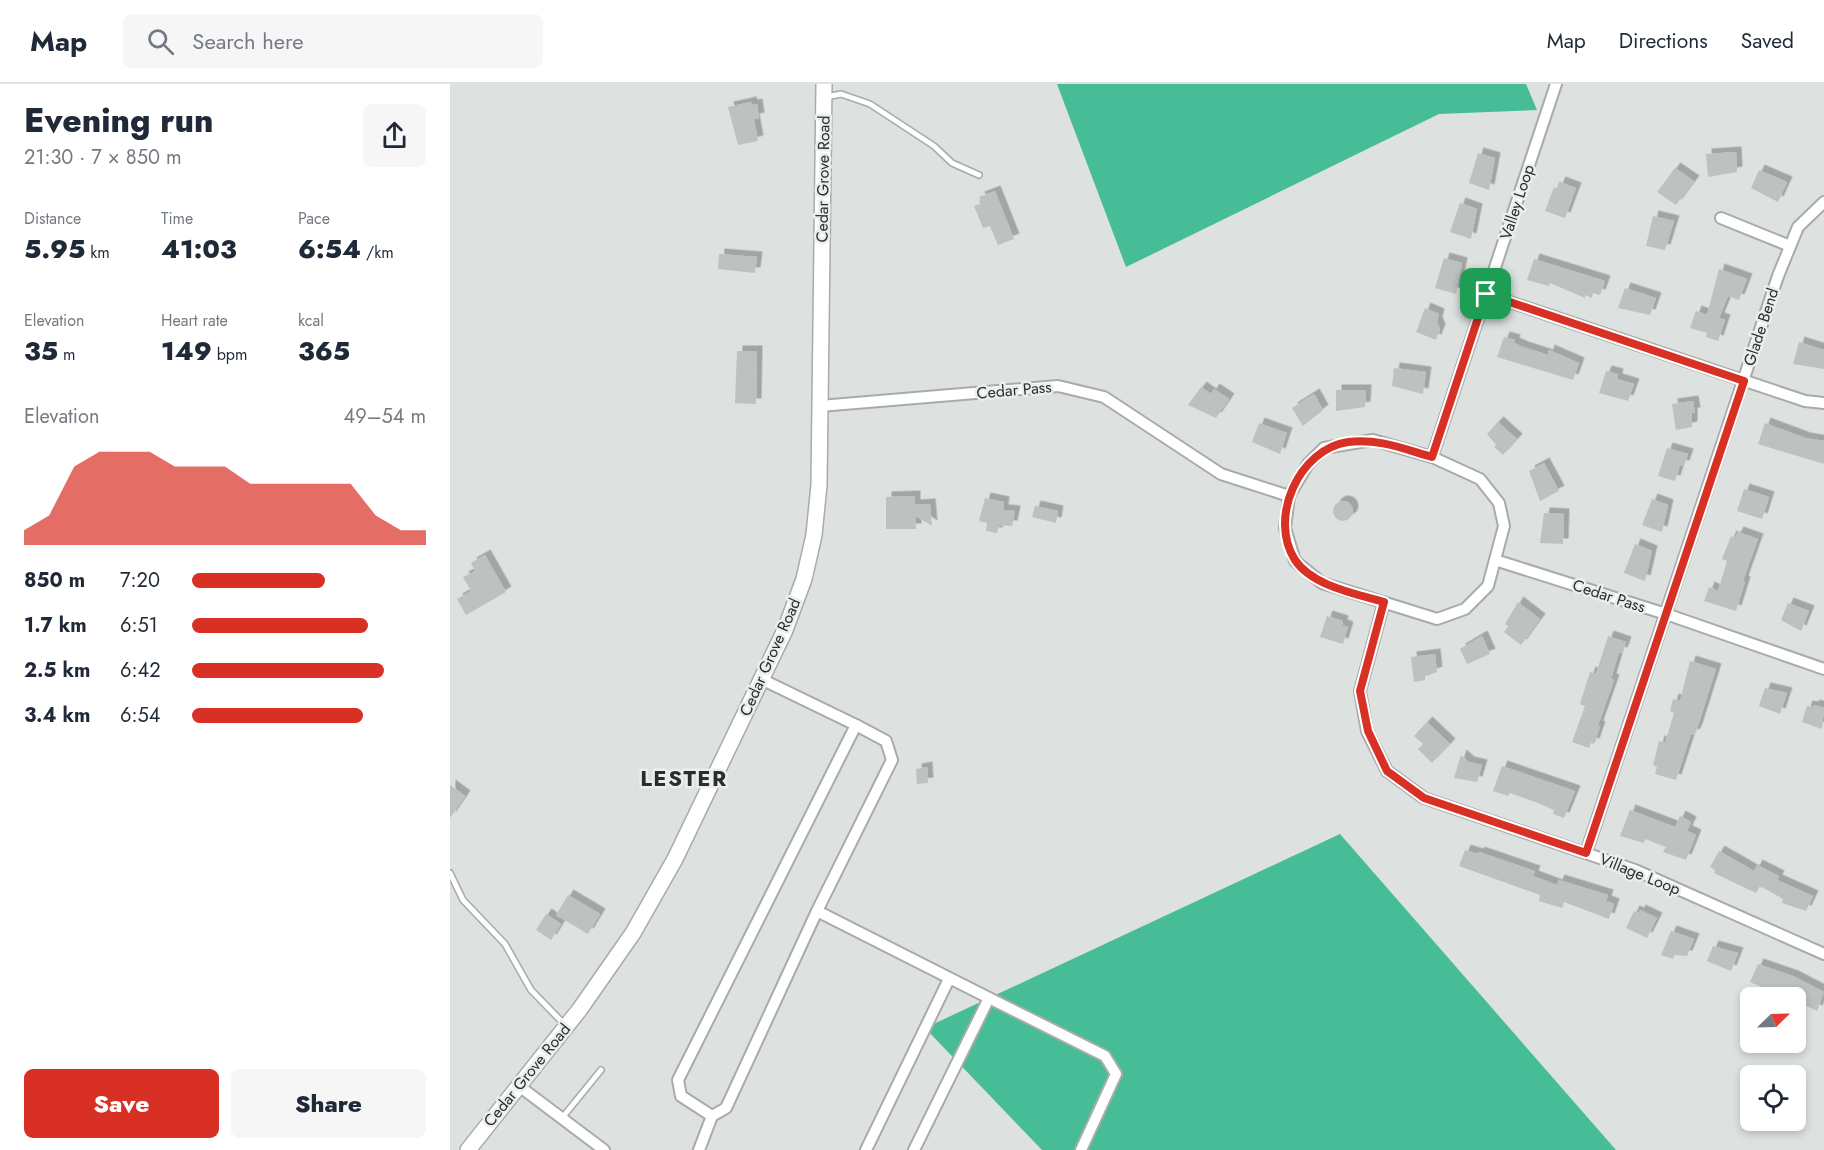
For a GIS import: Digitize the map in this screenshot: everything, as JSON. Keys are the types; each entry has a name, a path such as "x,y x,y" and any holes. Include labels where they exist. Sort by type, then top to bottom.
{"main road":[{"name":"Cedar Grove Road","path":"468,1150 566,1026 633,933 675,859 762,680 800,590 814,536 819,485 824,90"}],"street":[{"name":"Valley Loop","path":"1432,457 1556,84"},
{"name":"Glade Bend","path":"1586,853 1790,246 1798,227 1824,202"},
{"path":"1721,219 1790,246"},
{"path":"1486,294 1805,401 1824,403"},
{"name":"Cedar Pass","path":"820,406 1058,386 1104,397 1221,474 1289,496"},
{"path":"1373,440 1432,457 1480,479 1499,503 1504,526 1488,586 1465,609 1437,619 1322,583 1295,561 1285,528 1289,496 1308,464 1324,448 1347,442 1373,440"},
{"name":"Cedar Pass","path":"1495,560 1666,614 1824,669"},
{"name":"Village Loop","path":"1384,602 1360,691 1368,731 1387,771 1424,798 1635,870 1824,954"},
{"path":"699,1150 712,1116 726,1108 817,911 892,759 886,741 762,680"},
{"path":"712,1116 681,1096 678,1080 856,725"},
{"path":"817,911 1105,1056 1116,1074 1082,1150"},
{"path":"866,1150 949,979"},
{"path":"914,1150 988,998"},
{"path":"519,1086 561,1120 604,1150"}],"lane":[{"path":"824,90 870,104 934,146 952,163 980,175"},
{"path":"450,873 463,900 505,944 531,990 566,1026"},
{"path":"561,1120 601,1070"}],"green space":[{"path":"1057,84 1526,84 1537,110 1439,114 1126,267"},
{"path":"1340,834 1616,1150 1042,1150 925,1028"}],"building":[{"path":"751,102 752,105 757,104 759,118 754,119 758,141 738,145 728,107"},
{"path":"1736,152 1737,172 1708,177 1706,154"},
{"path":"1478,153 1495,158 1489,190 1469,183"},
{"path":"1675,168 1694,181 1676,205 1657,192"},
{"path":"1759,170 1787,182 1778,202 1751,188"},
{"path":"1560,182 1576,188 1565,218 1545,211 1554,187 1557,189"},
{"path":"995,191 1014,239 998,245 990,226 983,228 974,206 982,203 979,197"},
{"path":"1460,203 1477,209 1471,239 1450,232"},
{"path":"1653,216 1674,221 1665,250 1646,246"},
{"path":"719,254 757,257 755,273 718,269"},
{"path":"1444,258 1462,263 1456,294 1435,288"},
{"path":"1534,259 1605,281 1600,295 1593,293 1592,298 1585,295 1585,298 1550,283 1549,286 1527,280"},
{"path":"1719,269 1747,279 1739,300 1728,296 1719,318 1725,320 1718,341 1706,337 1707,333 1690,328 1696,311 1707,315"},
{"path":"1625,288 1656,298 1650,315 1618,308"},
{"path":"1425,308 1439,314 1437,322 1440,329 1436,340 1416,332"},
{"path":"1504,337 1515,340 1514,343 1523,347 1548,355 1549,350 1579,363 1573,380 1497,357"},
{"path":"1799,342 1824,350 1824,369 1793,364"},
{"path":"737,351 757,351 756,404 735,403"},
{"path":"1394,368 1426,372 1423,394 1392,386"},
{"path":"1606,371 1618,374 1617,379 1634,384 1628,401 1599,393"},
{"path":"1201,387 1211,394 1214,389 1229,399 1216,418 1188,405"},
{"path":"1336,390 1366,390 1365,407 1336,411"},
{"path":"1314,394 1323,410 1303,426 1292,408"},
{"path":"1693,401 1695,413 1692,413 1692,427 1676,430 1672,404"},
{"path":"1498,422 1517,439 1503,455 1494,447 1496,445 1487,434"},
{"path":"1259,423 1287,433 1280,454 1252,442"},
{"path":"1765,423 1805,438 1824,441 1824,464 1758,444"},
{"path":"1667,448 1688,454 1684,466 1680,465 1675,481 1658,476"},
{"path":"1544,463 1559,491 1540,501 1529,471"},
{"path":"1744,489 1769,497 1762,519 1737,511"},
{"path":"915,496 915,505 930,504 932,526 916,516 916,529 886,529 886,497"},
{"path":"985,498 1004,502 1003,510 1015,511 1012,526 999,525 997,533 986,531 987,523 979,521"},
{"path":"1652,499 1668,505 1662,532 1642,525"},
{"path":"1343,501 1350,504 1353,511 1350,518 1343,521 1336,518 1333,511 1336,504"},
{"path":"1035,506 1058,511 1056,523 1032,517"},
{"path":"1544,513 1564,514 1563,544 1540,543"},
{"path":"1738,532 1758,539 1743,581 1745,582 1736,611 1704,601 1709,587 1718,591 1727,561 1722,559 1731,536 1735,538"},
{"path":"1635,544 1652,551 1645,581 1624,573"},
{"path":"485,555 506,592 466,615 457,599 471,591 463,577 475,571 471,563"},
{"path":"1518,602 1540,619 1521,645 1504,632 1508,626 1505,624"},
{"path":"1788,603 1809,611 1801,631 1781,620"},
{"path":"1327,616 1343,621 1342,625 1348,627 1343,644 1320,637"},
{"path":"1482,636 1490,654 1467,664 1460,649"},
{"path":"1608,636 1626,642 1622,653 1619,652 1611,679 1614,680 1598,726 1600,727 1594,744 1591,743 1589,748 1572,742 1585,706 1580,704 1590,672 1596,674"},
{"path":"1435,654 1437,672 1425,676 1425,680 1414,682 1411,657"},
{"path":"1690,661 1716,669 1697,729 1694,735 1691,734 1676,780 1655,774 1657,767 1653,765 1659,741 1665,743 1674,713 1670,711 1673,699 1680,701"},
{"path":"1765,688 1787,693 1780,714 1759,706"},
{"path":"1814,705 1824,708 1822,729 1802,722 1807,706 1813,707"},
{"path":"1427,722 1450,744 1432,763 1418,749 1423,744 1414,736"},
{"path":"1461,755 1469,762 1482,765 1477,782 1454,778"},
{"path":"1502,766 1575,791 1564,818 1553,814 1554,810 1538,803 1510,793 1508,796 1493,791"},
{"path":"927,767 928,783 917,784 916,769"},
{"path":"450,785 465,796 450,818"},
{"path":"1630,810 1675,827 1680,816 1691,822 1687,831 1696,835 1686,860 1663,852 1666,847 1645,839 1644,843 1620,836"},
{"path":"1465,850 1478,854 1479,852 1535,871 1533,876 1557,885 1559,880 1608,895 1606,901 1614,904 1609,919 1564,902 1562,908 1539,901 1540,895 1459,866"},
{"path":"1719,851 1754,871 1757,865 1779,876 1777,880 1813,896 1806,911 1782,903 1783,899 1760,886 1756,893 1714,873 1715,870 1710,867"},
{"path":"568,895 600,914 588,934 556,915"},
{"path":"1640,910 1657,918 1647,938 1626,928 1634,911 1639,913"},
{"path":"546,914 561,924 551,940 536,930"},
{"path":"1671,931 1694,939 1687,956 1674,955 1673,959 1661,955"},
{"path":"1713,946 1738,953 1731,971 1707,961"},
{"path":"1758,964 1793,976 1824,992 1817,1011 1806,1006 1806,987 1762,987 1750,982"}],"district":[{"name":"LESTER","path":"684,778"}],"route":[{"path":"1486,294 1744,381 1586,853 1424,798 1387,771 1368,731 1360,691 1384,602 1322,583 1295,561 1285,528 1289,496 1308,464 1324,448 1347,442 1373,440 1432,457 1486,294"}]}
